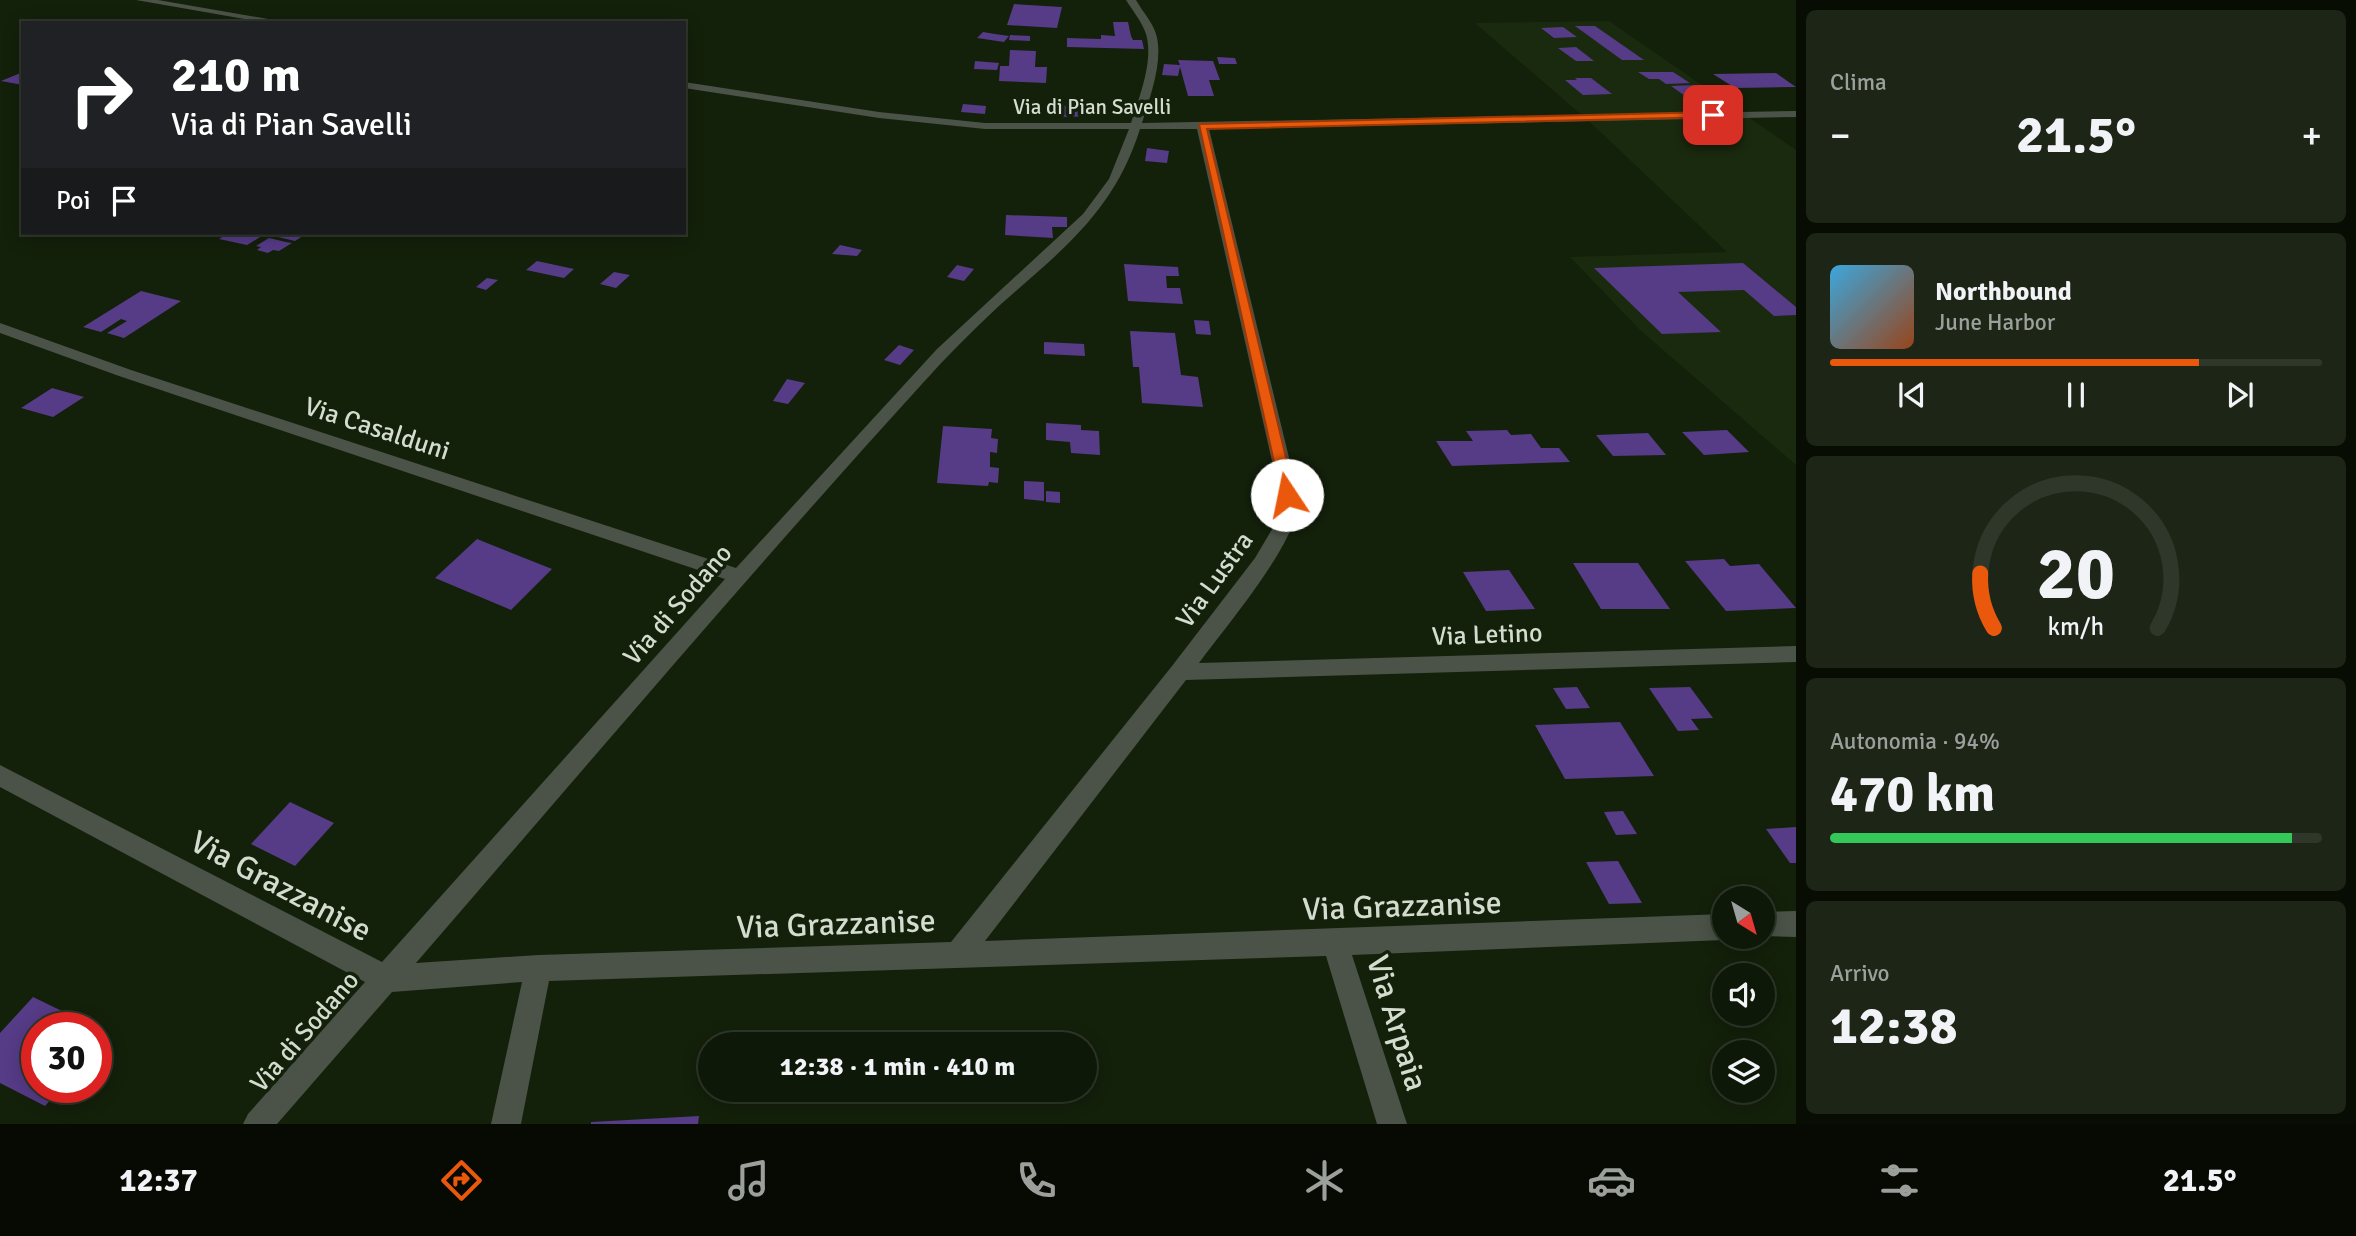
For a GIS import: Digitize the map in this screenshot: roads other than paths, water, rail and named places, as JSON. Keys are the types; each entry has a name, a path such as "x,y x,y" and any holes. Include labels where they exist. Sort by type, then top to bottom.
{"street":[{"path":"141,0 273,21"},
{"name":"Via di Sodano","path":"258,1124 738,576 940,354 1084,221 1107,192 1122,167 1153,60 1153,42 1142,13 1131,0"},
{"name":"Via di Pian Savelli","path":"686,85 942,122 1034,127 1796,114"},
{"name":"Via Lustra","path":"959,953 1180,673 1262,563 1283,526 1288,503 1281,459 1202,126"},
{"name":"Via Casalduni","path":"0,328 138,378 738,576"},
{"name":"Via Letino","path":"1180,673 1796,654"},
{"name":"Via Grazzanise","path":"0,775 386,979 538,968 1335,943 1712,927"},
{"path":"1775,925 1796,924"},
{"name":"Via Arpaia","path":"1335,943 1392,1124"},
{"path":"506,1124 538,968"}]}
